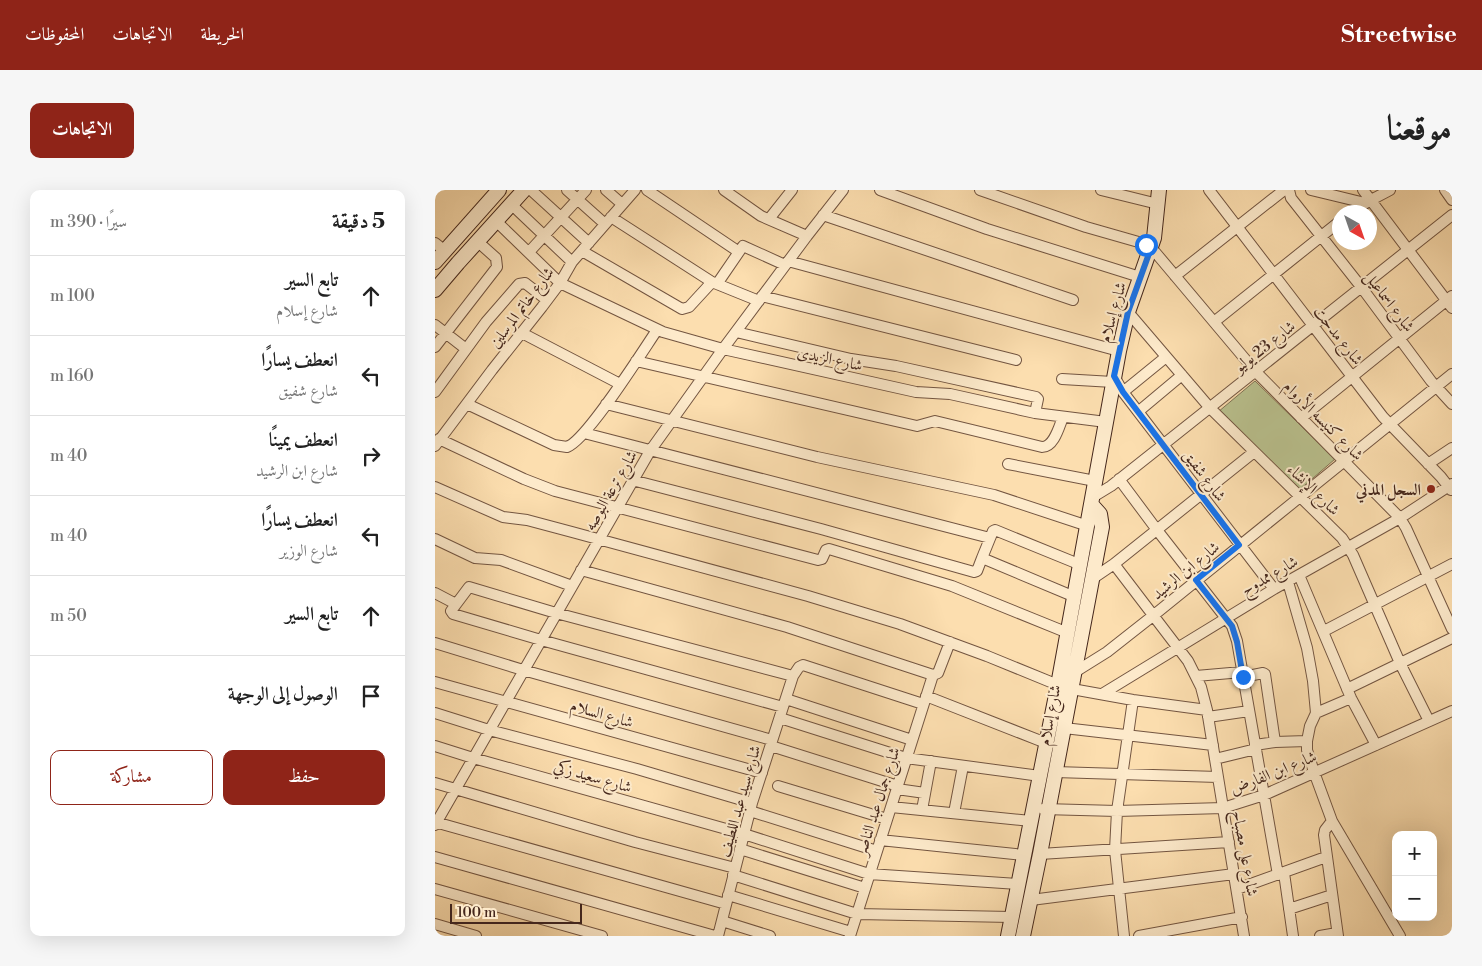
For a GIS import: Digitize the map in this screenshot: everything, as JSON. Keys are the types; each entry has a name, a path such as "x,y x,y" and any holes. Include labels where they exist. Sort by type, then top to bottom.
{"street":[{"path":"567,190 577,200 608,221 714,283 760,298 1016,360"},
{"path":"529,252 586,190"},
{"path":"606,190 622,204"},
{"name":"شارع خاتم المرسلين","path":"437,439 467,404 491,370 522,333 560,283 572,262 635,190"},
{"path":"647,190 739,252"},
{"path":"724,190 754,211 807,236"},
{"path":"769,219 792,190"},
{"name":"شارع ترعة البوصه","path":"435,824 632,480 671,421 760,298 843,190"},
{"path":"880,190 987,229 1140,277"},
{"path":"980,190 1151,248"},
{"path":"1101,190 1159,197"},
{"name":"شارع مدحت","path":"1209,190 1390,426 1451,487"},
{"path":"1175,276 1284,190"},
{"name":"شارع اسماعيل","path":"1289,190 1291,198 1362,288 1436,387 1452,404"},
{"path":"1311,190 1368,201"},
{"path":"1301,418 1400,338 1450,302 1368,201 1363,190"},
{"path":"1362,205 1390,190"},
{"path":"1445,190 1452,200"},
{"path":"435,290 523,191 561,217 585,247 682,309 689,307 714,283 743,246 787,263 1119,351"},
{"path":"435,262 440,247 495,195 504,212 545,236 572,262"},
{"name":"شارع إسلام","path":"1023,936 1064,728 1068,633 1113,379 1128,312 1151,248 1156,227 1159,197"},
{"name":"شارع الزيدى","path":"504,212 529,252 560,283 657,330 723,349 916,392 950,394 1035,413 1106,422"},
{"path":"823,215 1073,300"},
{"name":"شارع 23 يوليو","path":"1092,500 1452,216"},
{"path":"1214,322 1332,228"},
{"path":"435,347 497,268 496,258 477,241"},
{"name":"شارع كنيسه الأروام","path":"1151,248 1256,372 1400,518 1452,628"},
{"path":"435,392 486,322 519,284 525,283 547,300"},
{"name":"شارع الإنشاء","path":"1128,312 1210,408 1334,530 1348,547 1400,663 1429,721"},
{"path":"435,325 466,348"},
{"path":"467,404 558,446 567,447 572,445 584,433 657,330"},
{"path":"736,332 851,359 896,366 1036,397 1035,413"},
{"path":"522,333 620,384"},
{"path":"1123,392 1167,357"},
{"path":"636,361 917,426 935,421 1042,448 1051,444 1063,417"},
{"name":"شارع ابن الرشيد","path":"1075,672 1100,657 1154,615 1452,374"},
{"path":"1139,411 1182,376"},
{"path":"1062,379 1113,379"},
{"name":"شارع شفيق","path":"1113,379 1274,589"},
{"path":"606,404 817,457 994,494 1088,526"},
{"path":"584,433 990,538"},
{"path":"437,439 545,488 818,560 829,549 952,586 1068,633"},
{"path":"1428,464 1452,448"},
{"path":"1092,579 1114,564 1254,452"},
{"path":"1008,464 1095,481"},
{"path":"1119,479 1232,626 1237,642 1264,795 1289,909 1293,936"},
{"path":"632,480 821,529 974,572 977,571 993,531 997,530 1081,564"},
{"path":"435,487 503,517 527,520 808,596 900,624 1065,687 1208,714 1249,711"},
{"name":"شارع ممدوح","path":"1102,694 1274,589 1451,487"},
{"name":"شارع إسلام","path":"1008,936 1047,743 1065,687 1075,672 1102,520 1092,500"},
{"path":"435,539 475,558 501,560 571,586"},
{"path":"982,558 1075,597"},
{"name":"شارع على مصباح","path":"1114,564 1179,648 1196,676 1208,714 1244,936"},
{"path":"1324,631 1452,564"},
{"path":"581,570 773,623 933,675"},
{"path":"1299,575 1349,693 1376,745"},
{"path":"1288,582 1307,648 1313,681 1315,713 1307,741 1307,750 1313,772 1332,822 1400,936"},
{"path":"912,740 785,703 541,640 453,614 451,611 469,587 556,613 793,676 799,667 803,665 925,700 1047,743"},
{"path":"435,593 456,604"},
{"path":"1315,713 1400,663 1452,638"},
{"name":"شارع جمال عبد الناصر","path":"851,934 933,675 938,673 950,642"},
{"path":"435,643 771,743 897,787 925,793"},
{"path":"1196,676 1265,674 1275,742"},
{"name":"شارع سيد عبد اللطيف","path":"717,936 751,807 793,676"},
{"name":"شارع السلام","path":"435,682 506,700 762,773"},
{"path":"1124,936 1115,850 1121,775 1133,700"},
{"name":"شارع ابن الفارض","path":"891,807 954,813 1032,814 1048,810 1117,811 1223,808 1264,795 1452,711"},
{"path":"435,713 489,730 637,769 877,851"},
{"path":"780,718 906,758 1040,776"},
{"path":"1064,728 1213,745"},
{"path":"1215,759 1275,742 1307,741"},
{"name":"شارع سعيد زكي","path":"435,746 744,834 869,874 1018,884"},
{"path":"922,810 931,761"},
{"path":"954,813 963,766"},
{"path":"1055,772 1218,777"},
{"path":"435,783 734,872 857,914 1011,917"},
{"path":"778,786 887,819"},
{"path":"1319,936 1337,934 1324,832 1332,822"},
{"path":"435,824 851,934"},
{"path":"880,840 1024,855"},
{"path":"1040,854 1229,842"},
{"path":"740,849 865,888"},
{"path":"435,857 717,936"},
{"path":"1237,889 1327,857"},
{"path":"1031,900 1234,874"},
{"path":"435,889 602,936"},
{"path":"1289,909 1332,896"},
{"path":"1139,936 1160,934 1242,917"},
{"path":"722,921 770,936"},
{"path":"435,924 476,936"}],"green space":[{"path":"1255,381 1335,459 1297,492 1218,412"}],"place":[{"name":"السجل المدني","path":"1431,489"}],"route":[{"path":"1146,245 1151,248 1128,312 1114,376 1123,392 1239,545 1196,580 1232,626 1237,642 1243,677"}]}
